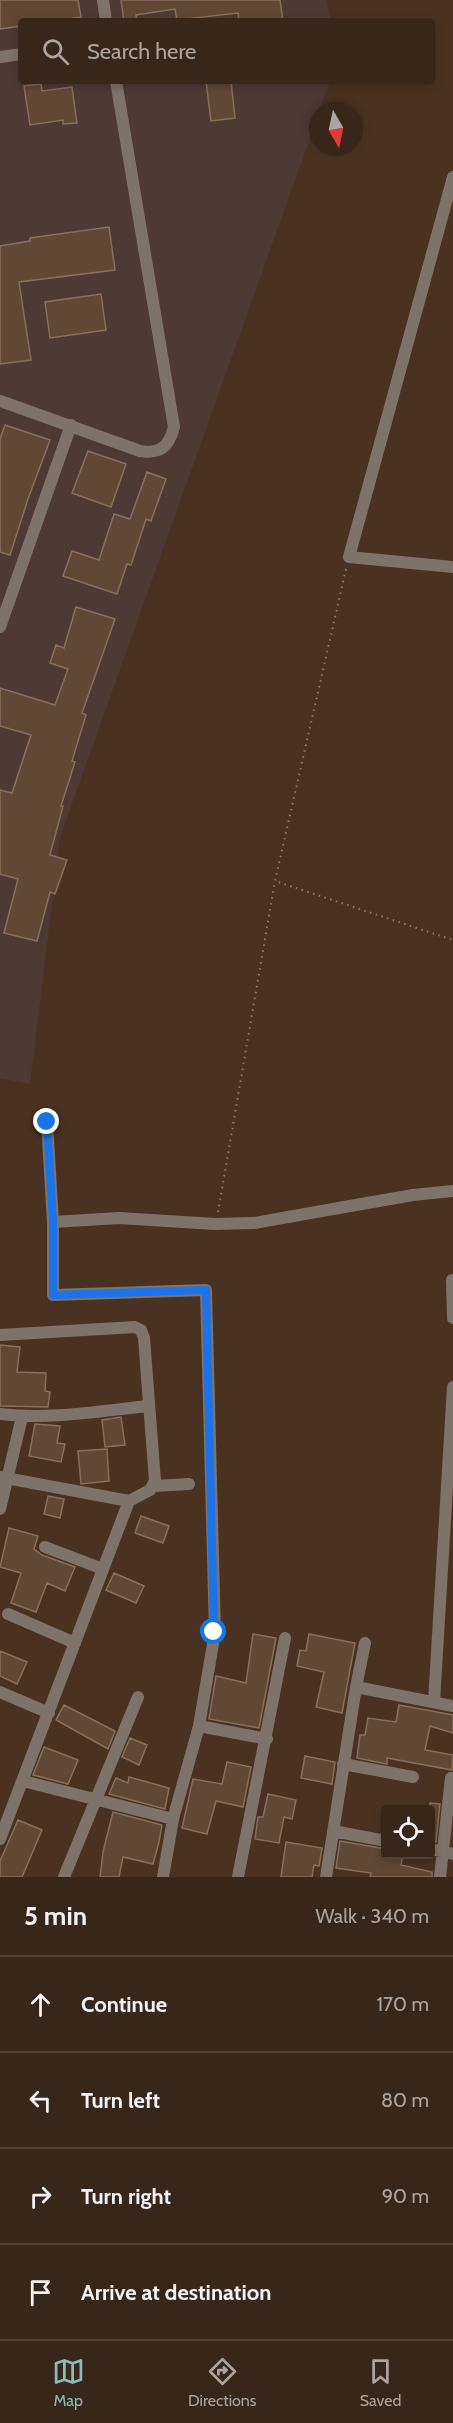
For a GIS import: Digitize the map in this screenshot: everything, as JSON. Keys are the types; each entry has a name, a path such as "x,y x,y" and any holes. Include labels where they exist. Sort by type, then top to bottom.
{"street":[{"path":"103,0 106,18"},
{"path":"0,57 18,54"},
{"path":"0,401 140,451 152,453 162,450 170,441 174,427 117,84"},
{"path":"453,177 349,557 453,567"},
{"path":"0,627 5,597 72,425"},
{"path":"47,1122 53,1222 53,1295 206,1290 214,1632 199,1726 173,1819 164,1877"},
{"path":"53,1222 119,1218 215,1224 254,1223 413,1195 453,1191"},
{"path":"452,1280 453,1318"},
{"path":"0,1335 135,1328 141,1330 144,1338 154,1486"},
{"path":"434,1702 453,1387"},
{"path":"0,1414 22,1417 149,1406"},
{"path":"0,1509 4,1478 22,1417"},
{"path":"4,1478 129,1501"},
{"path":"0,1839 129,1501 154,1486 189,1484"},
{"path":"45,1547 103,1569"},
{"path":"8,1614 75,1643"},
{"path":"238,1877 267,1739 285,1638"},
{"path":"326,1877 343,1764 365,1643"},
{"path":"356,1687 453,1706"},
{"path":"0,1692 49,1713"},
{"path":"64,1877 138,1697"},
{"path":"199,1726 267,1739"},
{"path":"343,1764 413,1777"},
{"path":"440,1877 451,1778"},
{"path":"23,1781 173,1819"},
{"path":"333,1831 381,1840"}],"path":[{"path":"215,1224 275,881 349,557"},
{"path":"275,881 453,940"}],"shaded area":[{"path":"0,0 327,0 330,18 18,18 18,84 330,84 322,102 309,102 309,141 60,837 30,1084 0,1078"}],"building":[{"path":"0,0 78,0 81,17 18,18 18,26 0,29"},
{"path":"121,0 280,0 283,18 239,18 238,13 177,18 175,9 136,15 136,18 124,18"},
{"path":"41,84 42,91 72,87 77,123 63,124 63,120 30,125 24,86"},
{"path":"206,84 231,84 235,118 211,121"},
{"path":"109,227 115,270 19,282 31,360 0,364 0,246 30,241 30,238"},
{"path":"101,294 106,330 50,338 45,302"},
{"path":"5,425 50,440 10,555 0,552 0,439"},
{"path":"88,451 126,464 111,507 72,493"},
{"path":"147,472 166,479 151,521 146,519 131,565 127,564 117,594 63,576 72,551 99,560 114,514 130,519"},
{"path":"76,607 115,619 82,713 86,715 72,761 75,762 61,806 63,806 50,855 67,860 55,894 50,892 37,941 4,933 18,879 0,874 0,790 12,793 31,735 0,726 0,688 55,705 68,669 50,663 56,645 64,648"},
{"path":"0,1345 20,1347 17,1372 46,1373 45,1391 50,1392 48,1407 0,1406"},
{"path":"121,1417 125,1445 105,1447 102,1420"},
{"path":"35,1424 60,1426 57,1443 65,1444 61,1462 29,1456"},
{"path":"107,1449 109,1481 81,1484 78,1451"},
{"path":"48,1496 64,1499 60,1518 44,1514"},
{"path":"141,1516 169,1526 163,1543 135,1533"},
{"path":"9,1528 38,1536 34,1549 42,1555 75,1567 65,1591 47,1583 36,1612 11,1603 21,1573 0,1567"},
{"path":"114,1573 144,1586 136,1603 106,1590"},
{"path":"253,1634 276,1638 259,1728 209,1719 216,1676 246,1683"},
{"path":"309,1634 355,1643 342,1713 316,1707 324,1672 297,1666 300,1650 306,1651"},
{"path":"0,1651 27,1662 17,1684 0,1676"},
{"path":"64,1705 115,1731 108,1749 56,1720"},
{"path":"399,1705 453,1715 453,1733 430,1726 425,1750 453,1755 452,1770 387,1758 387,1764 357,1758 360,1735 365,1735 368,1718 396,1722"},
{"path":"130,1738 147,1745 139,1765 122,1757"},
{"path":"44,1747 78,1760 68,1784 33,1775"},
{"path":"305,1756 335,1762 332,1784 301,1778"},
{"path":"227,1762 251,1767 243,1807 216,1801 207,1834 182,1828 193,1779 222,1784"},
{"path":"129,1777 169,1788 165,1809 109,1794 116,1778 128,1783"},
{"path":"268,1794 296,1800 292,1819 284,1817 279,1843 255,1839 258,1817 263,1817"},
{"path":"430,1803 440,1804 436,1842 435,1805 430,1805"},
{"path":"113,1812 162,1825 159,1842 153,1864 123,1857 119,1877 100,1877 103,1852"},
{"path":"18,1820 42,1830 22,1877 0,1877 0,1861"},
{"path":"340,1841 381,1848 381,1859 402,1859 401,1865 432,1872 432,1877 370,1877 371,1873 336,1868"},
{"path":"286,1842 322,1848 319,1866 314,1865 312,1877 281,1877"}],"route":[{"path":"47,1122 53,1222 53,1295 206,1290 214,1632"}]}
